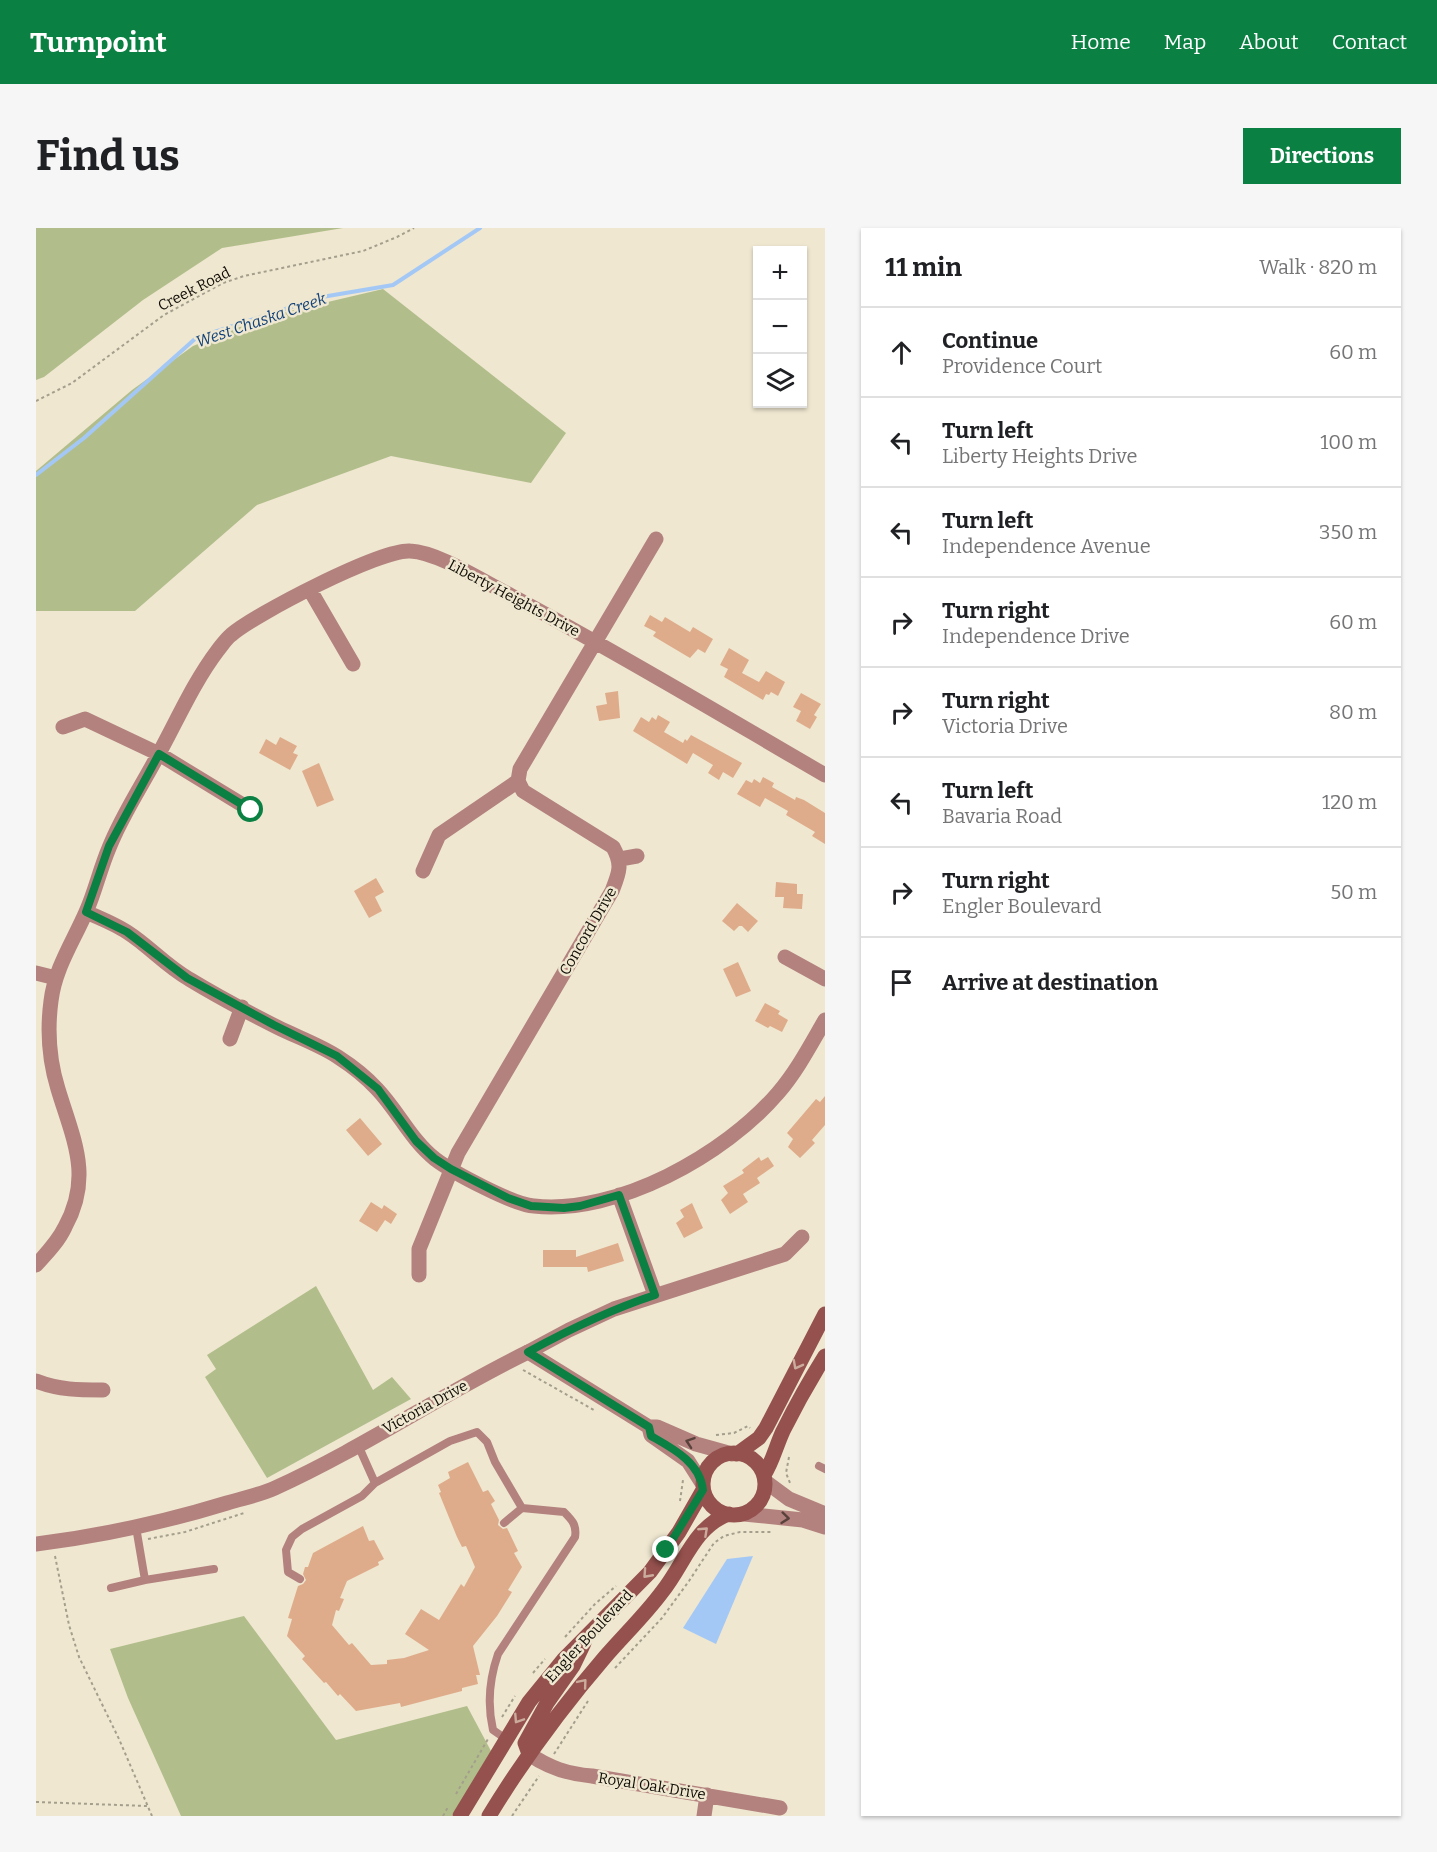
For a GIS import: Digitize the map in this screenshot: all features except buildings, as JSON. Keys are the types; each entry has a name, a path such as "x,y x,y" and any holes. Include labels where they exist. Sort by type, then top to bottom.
{"main road":[{"path":"825,1314 759,1438 735,1454 722,1456 711,1462 706,1468 702,1486 709,1504 715,1509 737,1514 758,1505 765,1490 765,1478 795,1406 825,1356"},
{"path":"735,1454 752,1460 765,1478"},
{"name":"Engler Boulevard","path":"454,1811 550,1676 650,1572 679,1532 702,1486"},
{"name":"Engler Boulevard","path":"489,1816 529,1754 579,1688 664,1590 695,1539 720,1517 737,1514"},
{"path":"529,1754 525,1743 547,1703 573,1666 589,1633"}],"street":[{"path":"637,856 620,859 612,847 523,791 518,781 520,769 656,539"},
{"name":"Liberty Heights Drive","path":"36,1265 66,1226 74,1207 78,1186 80,1164 77,1146 57,1087 48,1043 51,999 65,952 86,912 109,846 183,705 205,668 230,635 263,614 380,557 410,551 443,560 596,641 825,775"},
{"path":"310,590 354,664"},
{"path":"63,727 85,719 159,754 251,810"},
{"path":"423,871 439,835 518,781"},
{"name":"Concord Drive","path":"419,1275 419,1249 458,1153 612,891 619,874 620,859"},
{"path":"86,912 127,932 187,978 337,1056 378,1089 416,1141 434,1158 508,1198 531,1206 564,1208 580,1206 619,1195 693,1164 755,1117 778,1093 797,1068 825,1020"},
{"path":"785,957 825,979"},
{"path":"36,973 56,978"},
{"path":"230,1039 242,1007"},
{"path":"619,1195 655,1295"},
{"name":"Victoria Drive","path":"36,1544 137,1534 273,1489 569,1330 614,1309 785,1254 802,1237"},
{"path":"528,1352 649,1427 657,1427 689,1442 735,1454"},
{"path":"36,1381 53,1388 67,1390 103,1390"},
{"path":"649,1427 651,1436 688,1461 702,1486"},
{"path":"765,1478 789,1499 825,1514"},
{"path":"737,1514 803,1520 825,1527"},
{"name":"Royal Oak Drive","path":"529,1754 546,1766 572,1774 780,1808"},
{"path":"704,1816 707,1795"}],"lane":[{"path":"300,1579 288,1572 286,1550 292,1537 302,1529 362,1496 375,1483 450,1442 477,1432 487,1442 495,1462 522,1508"},
{"path":"358,1445 375,1483"},
{"path":"504,1523 522,1508 564,1512 574,1523 576,1529 575,1537 498,1654 491,1673 488,1709 493,1730 506,1739"},
{"path":"137,1534 145,1580"},
{"path":"111,1588 214,1569"}],"path":[{"name":"Creek Road","path":"36,401 72,383 164,315 223,284 244,276 363,251 414,228"},
{"path":"520,1369 597,1412"},
{"path":"788,1457 786,1473 790,1483 797,1490 789,1499"},
{"path":"677,1508 684,1482 681,1472"},
{"path":"137,1534 185,1532 250,1511"},
{"path":"614,1669 662,1618 714,1542 724,1536 740,1532 782,1532 782,1518"},
{"path":"52,1542 69,1625 79,1657 127,1756 152,1816"},
{"path":"565,1638 595,1604 619,1583"},
{"path":"530,1678 549,1654"},
{"path":"454,1798 493,1730 518,1693"},
{"path":"512,1816 592,1695"},
{"path":"36,1802 147,1806"},
{"path":"443,1816 454,1811"}],"green space":[{"path":"36,228 343,228 222,248 143,300 44,377 36,380"},
{"path":"383,289 566,433 531,483 391,456 257,505 135,611 36,611 36,471 132,390 193,346 264,317"},
{"path":"316,1286 373,1390 392,1377 411,1399 267,1478 205,1377 216,1369 207,1355"},
{"path":"244,1616 336,1740 467,1706 491,1751 452,1816 181,1816 128,1698 110,1649"}],"water":[{"path":"753,1556 716,1644 683,1628 727,1559"}],"waterway":[{"name":"West Chaska Creek","path":"36,475 84,438 196,338 322,297 393,285 480,228"}],"route":[{"path":"251,810 159,754 109,846 86,912 127,932 187,978 337,1056 378,1089 416,1141 434,1158 451,1169 508,1198 531,1206 564,1208 619,1195 655,1295 614,1309 528,1352 649,1427 651,1436 685,1458 697,1473 703,1490 666,1550"}]}
